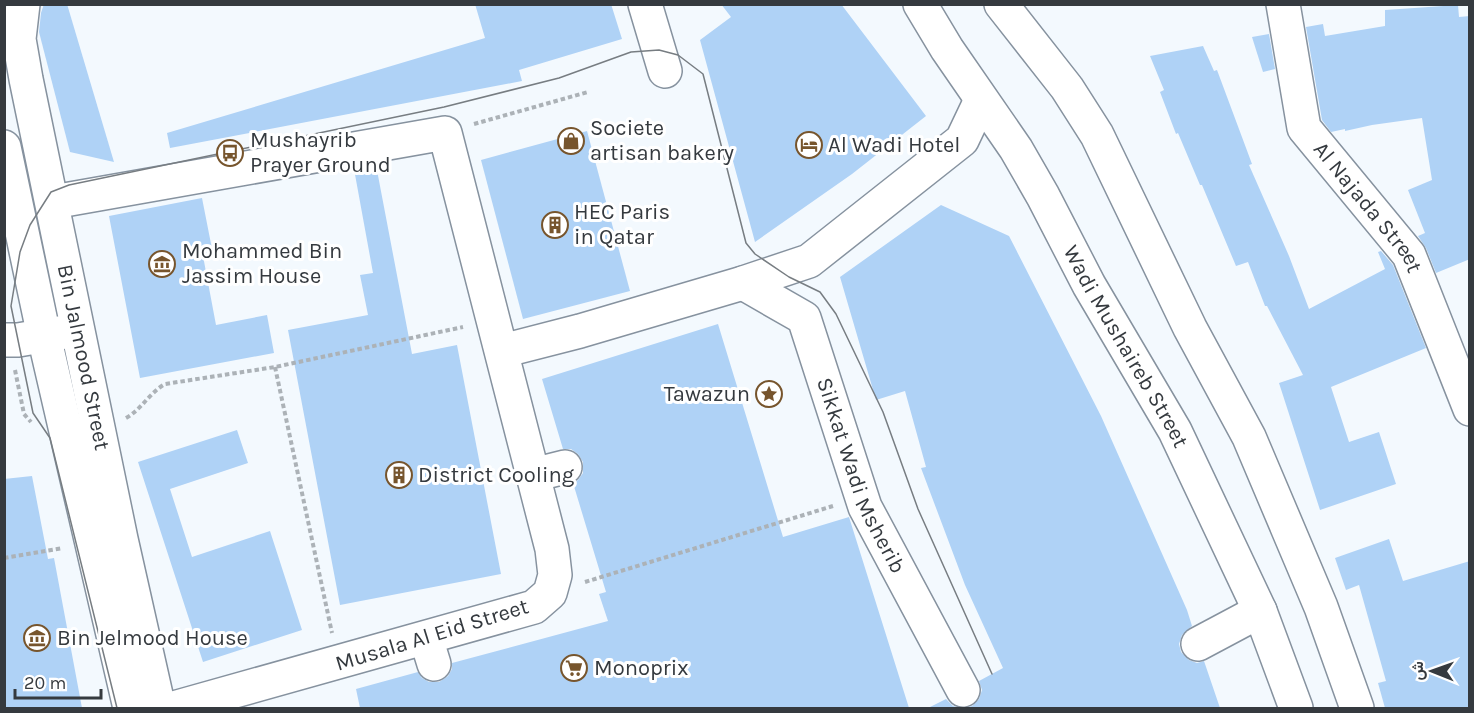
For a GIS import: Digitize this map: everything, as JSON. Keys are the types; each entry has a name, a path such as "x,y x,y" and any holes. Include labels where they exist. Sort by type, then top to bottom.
{"street":[{"name":"Bin Jalmood Street","path":"23,4 19,39 77,329 159,708"},
{"path":"645,4 664,70"},
{"name":"Wadi Mushaireb Street","path":"920,4 981,100 1016,149 1044,196 1089,285 1175,431 1260,611 1296,708"},
{"path":"1001,4 1066,88 1097,135 1190,328 1249,437 1321,607 1357,708"},
{"name":"Al Najada Street","path":"1283,4 1304,128 1409,255 1470,409"},
{"path":"502,351 743,284 809,261 962,140 981,100"},
{"path":"53,202 445,133"},
{"name":"Musala Al Eid Street","path":"174,708 339,663 430,651 534,607 550,593 555,575 552,549 445,133"},
{"name":"Bin Jalmood Street","path":"4,147 44,336 130,708"},
{"path":"25,245 60,236"},
{"name":"Sikkat Wadi Msherib","path":"743,284 804,318 865,507 963,690"},
{"path":"4,340 18,340 77,329"},
{"path":"533,476 565,467"},
{"path":"1198,644 1260,611"}],"path":[{"path":"445,133 588,92"},
{"path":"99,427 134,413 154,390 165,384 275,367 460,328"},
{"path":"275,367 339,663"},
{"path":"550,593 861,497"}],"building":[{"path":"44,4 67,4 114,162 70,152 39,32"},
{"path":"475,4 611,4 622,39 519,70 522,81 170,148 167,133 485,38"},
{"name":"Al Wadi Hotel","path":"721,4 841,4 926,116 852,174 755,242 700,40 731,17"},
{"path":"1458,5 1459,17 1470,16 1470,259 1436,273 1426,248 1418,236 1425,233 1408,190 1432,180 1422,118 1331,132 1322,120 1306,27 1323,24 1325,36 1385,26 1385,10"},
{"path":"1269,34 1275,69 1263,72 1252,37"},
{"path":"1203,46 1214,71 1217,70 1252,164 1249,165 1289,256 1309,309 1385,269 1378,252 1381,251 1393,265 1426,348 1331,387 1349,442 1379,432 1396,484 1320,510 1279,383 1303,375 1265,306 1248,262 1236,266 1202,185 1200,185 1178,133 1176,134 1160,92 1164,90 1150,56"},
{"name":"HEC Paris in Qatar","path":"587,131 630,291 523,319 481,160"},
{"name":"District Cooling","path":"376,165 412,354 457,345 501,574 340,605 288,330 368,315 360,275 373,273 354,169"},
{"name":"Mohammed Bin Jassim House","path":"202,198 213,254 203,256 216,325 267,315 274,353 140,378 109,216"},
{"path":"941,205 1009,236 1101,416 1187,610 1192,626 1182,635 1179,644 1181,652 1189,660 1197,663 1204,661 1220,708 964,708 972,706 979,699 982,690 979,681 1003,668 965,585 921,468 926,467 905,391 876,400 840,277"},
{"path":"718,324 783,537 849,517 909,708 360,708 356,689 418,672 429,682 439,682 448,676 452,663 608,621 599,594 606,592 573,483 583,473 583,462 571,449 563,449 542,379"},
{"path":"237,430 248,463 170,489 192,557 270,531 302,630 203,662 138,462"},
{"name":"Bin Jelmood House","path":"32,476 48,559 54,558 82,708 4,708 4,479"},
{"path":"1389,539 1403,581 1470,561 1470,708 1385,708 1378,683 1386,681 1359,585 1346,590 1335,558"},
{"path":"946,699 953,706 961,708 928,708"}],"tram line":[{"path":"117,708 50,438 33,413 11,306 20,252 30,225 51,192 69,185 444,107 559,78 631,52 659,50 678,55 703,74 746,243 755,254 789,277 820,292 836,314 883,412 918,509 992,674"}],"place":[{"name":"Societe artisan bakery","path":"571,141"},
{"name":"Al Wadi Hotel","path":"809,145"},
{"name":"Mushayrib Prayer Ground","path":"230,153"},
{"name":"HEC Paris in Qatar","path":"555,225"},
{"name":"Mohammed Bin Jassim House","path":"162,264"},
{"name":"Tawazun","path":"769,394"},
{"name":"District Cooling","path":"399,475"},
{"name":"Bin Jelmood House","path":"37,638"},
{"name":"Monoprix","path":"574,668"}]}
